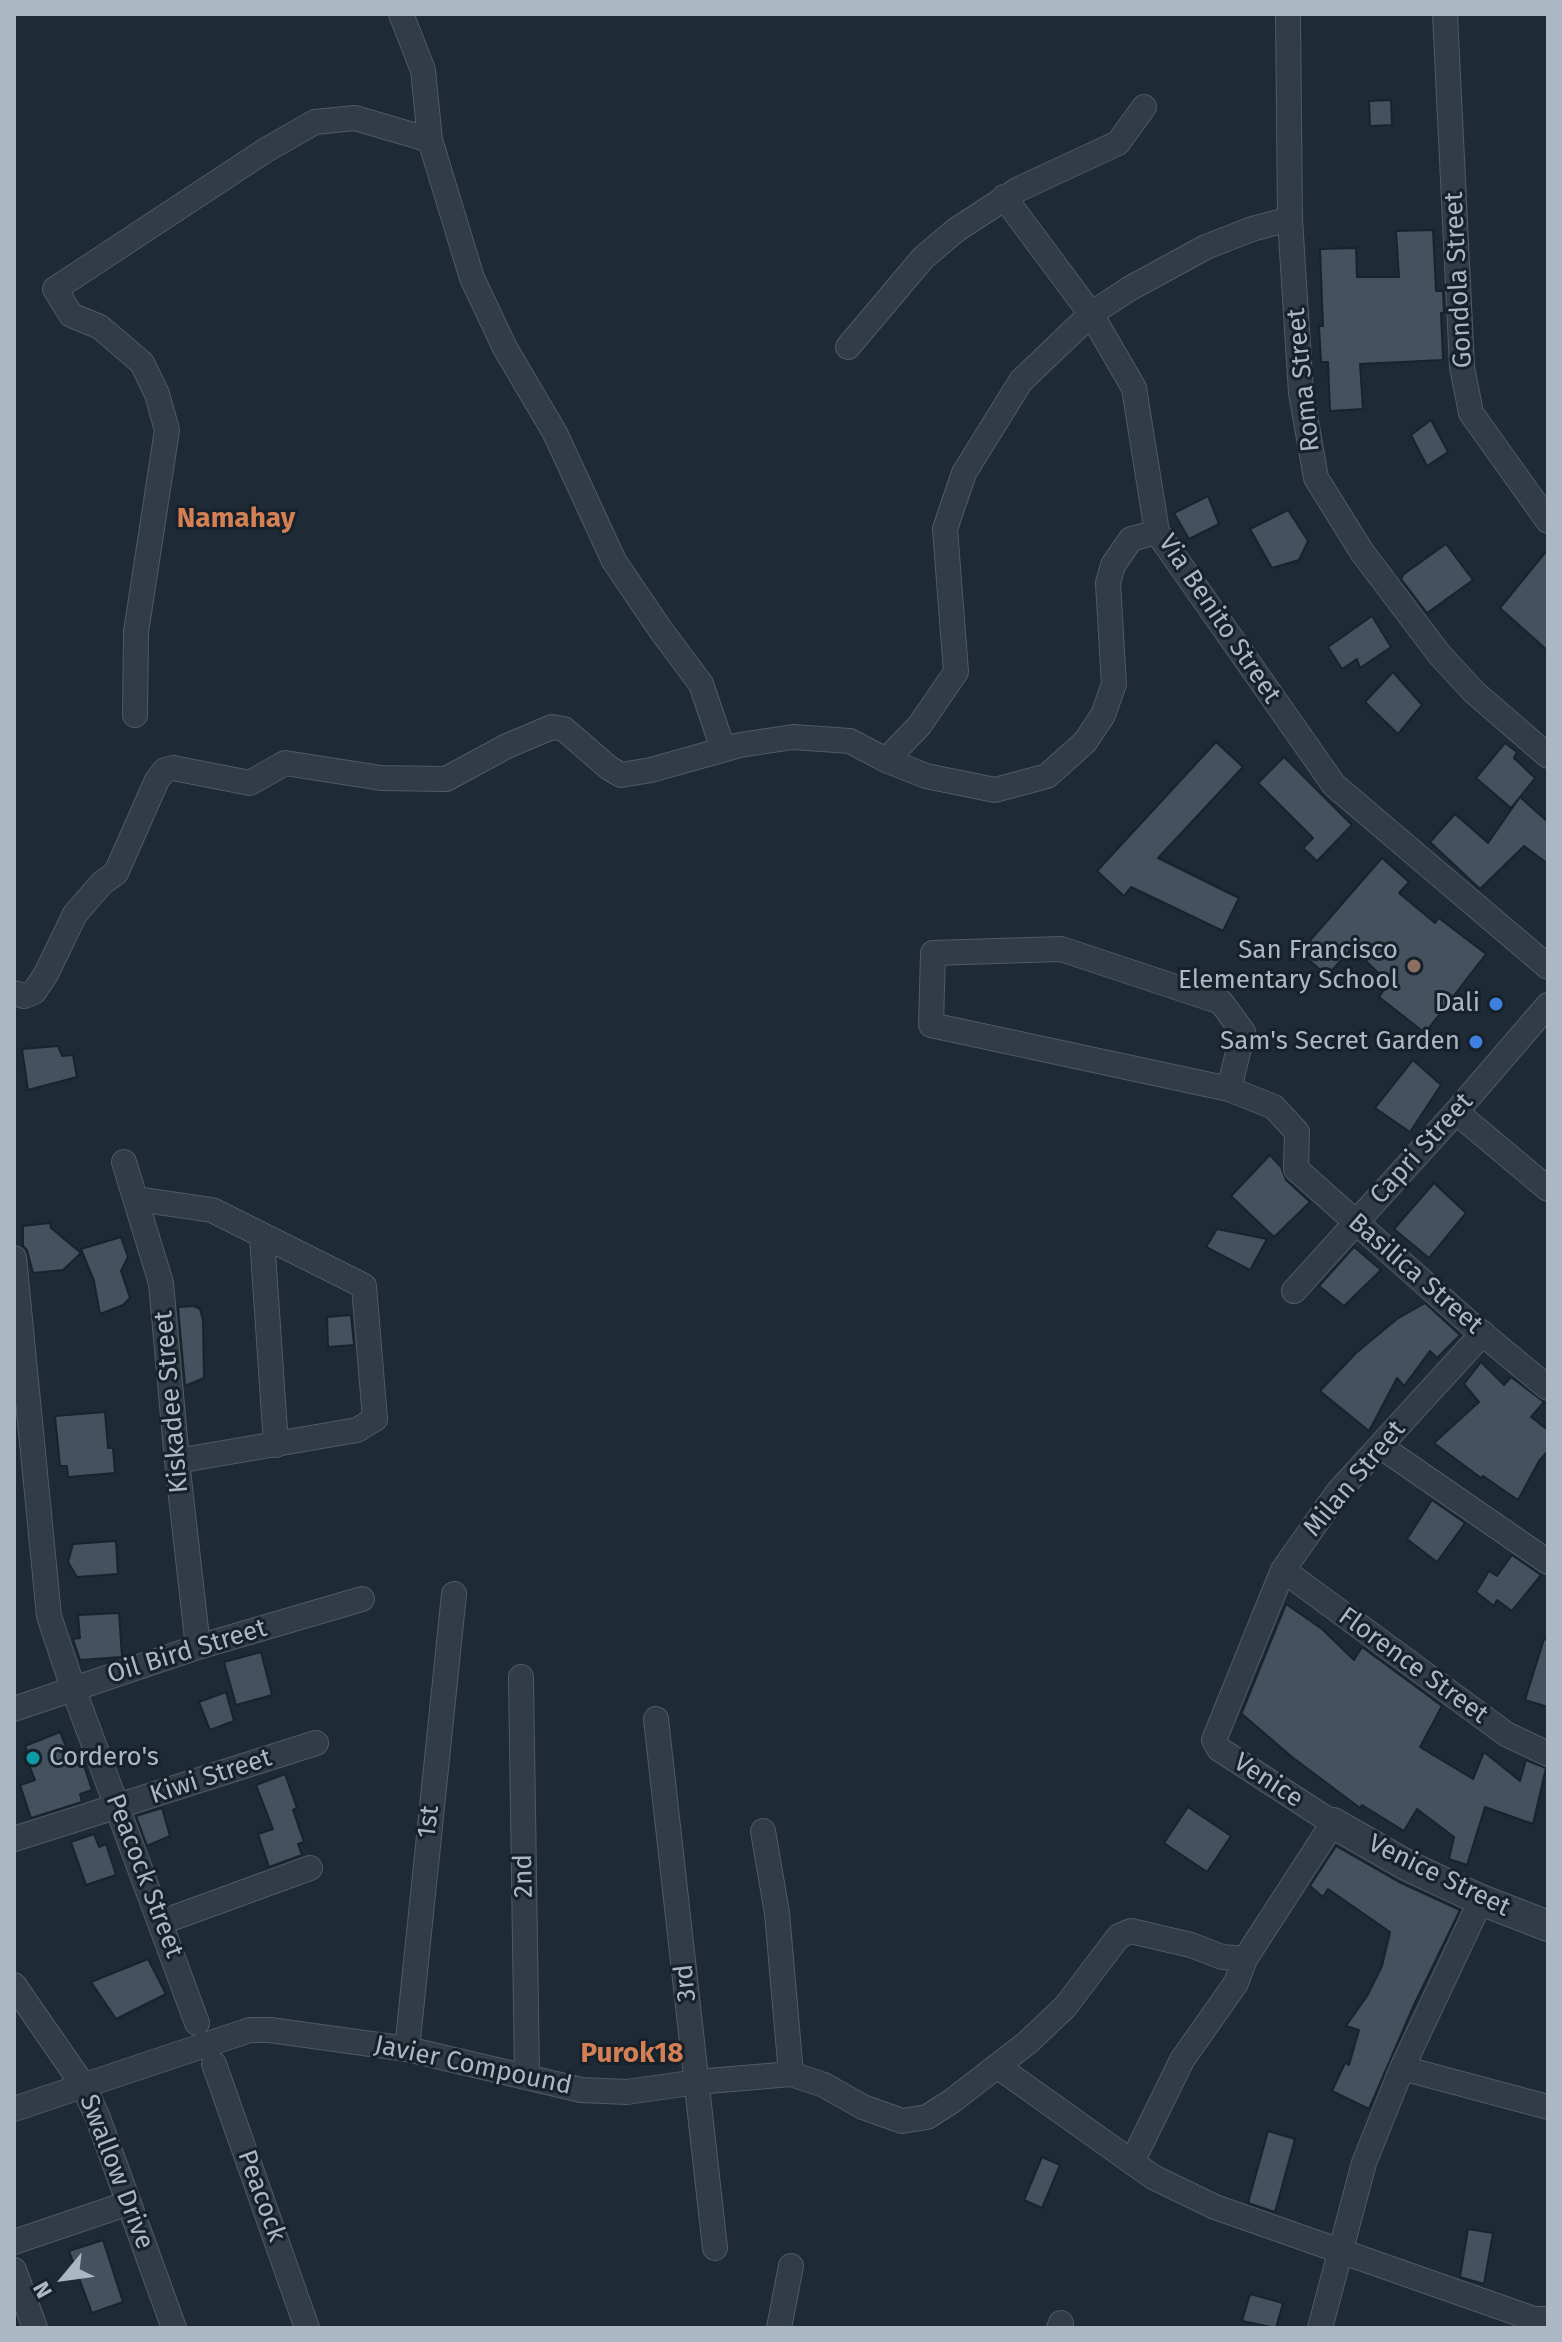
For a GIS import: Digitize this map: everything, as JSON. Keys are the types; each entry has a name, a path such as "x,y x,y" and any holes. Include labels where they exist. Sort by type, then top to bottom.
{"street":[{"path":"401,14 423,70 430,140 472,278 505,348 555,433 614,561 701,684 723,749"},
{"name":"Roma Street","path":"1288,14 1290,219 1301,393 1316,478 1362,552 1439,654 1474,692 1548,756"},
{"name":"Gondola Street","path":"1445,14 1462,367 1471,413 1548,521"},
{"path":"848,347 923,258 956,230 1004,197 1118,143 1144,107"},
{"path":"135,715 136,632 167,430 157,394 142,363 100,327 71,315 55,289 266,150 315,122 355,118 430,140"},
{"name":"Via Benito Street","path":"1004,197 1091,314 1134,388 1157,532 1334,785 1548,967"},
{"path":"886,760 919,726 956,672 945,529 964,473 1021,381 1091,314 1129,289 1206,247 1252,229 1290,219"},
{"path":"14,993 24,996 34,992 75,914 102,883 116,873 157,780 165,770 173,768 250,783 285,763 381,778 446,779 507,746 552,727 564,729 621,775 766,739 793,737 850,741 926,776 995,790 1047,776 1085,742 1103,715 1114,684 1108,583 1113,565 1131,539 1157,532"},
{"name":"Basilica Street","path":"1229,1089 1243,1032 1221,1002 1061,949 933,953 931,1025 1229,1089 1274,1107 1297,1132 1296,1169 1548,1388"},
{"name":"Capri Street","path":"1294,1291 1548,1005"},
{"path":"1456,1112 1548,1189"},
{"name":"Kiskadee Street","path":"124,1162 161,1283 198,1647"},
{"path":"137,1199 212,1210 364,1286 375,1419 357,1430 177,1461"},
{"path":"262,1237 276,1445"},
{"name":"Peacock Street","path":"14,1258 49,1616 197,2023"},
{"name":"Milan Street","path":"1216,1731 1283,1570 1338,1492 1483,1333"},
{"path":"1380,1446 1548,1562"},
{"name":"Florence Street","path":"1283,1570 1506,1734 1548,1754"},
{"name":"1st","path":"407,2049 454,1594"},
{"name":"Oil Bird Street","path":"14,1709 198,1647 362,1599"},
{"name":"2nd","path":"521,1677 527,2075"},
{"name":"3rd","path":"656,1719 715,2248"},
{"name":"Venice","path":"1216,1731 1214,1740 1219,1749 1333,1823"},
{"name":"Kiwi Street","path":"14,1839 316,1743"},
{"path":"1132,2162 1182,2060 1236,1983 1245,1959 1333,1823"},
{"name":"Venice Street","path":"1333,1823 1408,1866 1481,1900 1548,1926"},
{"path":"763,1831 777,1913 791,2074"},
{"path":"162,1922 310,1868"},
{"path":"1320,2328 1364,2163 1402,2068 1481,1900"},
{"name":"Javier Compound","path":"14,2109 250,2030 270,2030 407,2049 581,2090 627,2092 791,2074 824,2085 863,2107 902,2121 927,2117 1027,2043 1065,2007 1119,1936 1131,1931 1191,1945 1222,1957 1245,1959"},
{"name":"Swallow Drive","path":"14,1985 83,2085 101,2125 174,2328"},
{"name":"Peacock","path":"214,2064 307,2328"},
{"path":"997,2066 1153,2177 1215,2207 1534,2319 1548,2319"},
{"path":"1402,2068 1548,2107"},
{"path":"14,2242 129,2203"},
{"path":"779,2328 791,2266"},
{"path":"14,2270 35,2328"}],"building":[{"path":"1391,100 1392,125 1370,126 1369,101"},
{"path":"1433,230 1436,291 1443,291 1443,360 1360,364 1363,409 1330,411 1328,362 1321,362 1320,249 1356,248 1357,277 1399,277 1396,231"},
{"path":"1431,420 1448,452 1427,466 1411,435"},
{"path":"1208,496 1219,524 1189,539 1174,513"},
{"path":"1288,510 1308,541 1299,560 1272,568 1250,529"},
{"path":"1446,544 1473,580 1427,613 1401,579"},
{"path":"1548,549 1548,651 1500,608"},
{"path":"1372,616 1391,647 1360,668 1357,659 1342,669 1328,647"},
{"path":"1393,672 1422,705 1398,734 1365,702"},
{"path":"1216,742 1243,767 1158,858 1239,898 1223,931 1131,887 1124,896 1097,871"},
{"path":"1505,743 1517,752 1514,758 1535,778 1511,808 1476,778"},
{"path":"1284,757 1352,825 1317,861 1303,848 1313,838 1258,783"},
{"path":"1520,797 1548,822 1548,864 1524,846 1480,889 1430,842 1455,814 1488,843"},
{"path":"1382,858 1409,882 1399,893 1435,923 1439,918 1486,954 1425,1033 1379,997 1389,983 1352,948 1327,976 1300,952"},
{"path":"58,1046 62,1056 73,1055 77,1077 28,1090 22,1049"},
{"path":"1413,1060 1441,1085 1410,1132 1375,1108"},
{"path":"1270,1155 1281,1167 1286,1180 1310,1202 1274,1237 1231,1196"},
{"path":"1434,1183 1466,1213 1429,1258 1394,1229"},
{"path":"50,1223 51,1228 81,1253 63,1270 33,1273 23,1246 23,1226"},
{"path":"1217,1229 1267,1239 1250,1270 1206,1247"},
{"path":"121,1237 128,1257 121,1271 130,1298 123,1305 100,1314 94,1281 81,1249"},
{"path":"1354,1247 1381,1270 1344,1306 1319,1286"},
{"path":"1425,1303 1460,1335 1437,1358 1430,1351 1404,1386 1397,1378 1369,1431 1320,1391 1356,1353 1397,1319"},
{"path":"194,1306 200,1309 203,1320 204,1378 185,1386 178,1307"},
{"path":"351,1315 354,1345 328,1347 327,1317"},
{"path":"1481,1362 1504,1385 1511,1377 1544,1402 1531,1417 1548,1430 1548,1451 1539,1461 1518,1500 1483,1476 1481,1478 1434,1443 1479,1402 1464,1384"},
{"path":"105,1412 108,1448 113,1448 115,1473 68,1477 67,1466 60,1466 55,1416"},
{"path":"1432,1500 1465,1523 1437,1562 1407,1539"},
{"path":"116,1541 118,1574 77,1577 68,1562 73,1544"},
{"path":"1512,1555 1541,1575 1512,1611 1497,1600 1494,1606 1476,1592 1489,1571 1497,1576"},
{"path":"1286,1604 1322,1629 1354,1660 1362,1647 1442,1706 1420,1747 1473,1779 1484,1752 1520,1781 1526,1760 1546,1768 1533,1824 1485,1807 1467,1865 1449,1859 1454,1837 1417,1809 1404,1831 1362,1805 1360,1808 1292,1757 1242,1714 1240,1717"},
{"path":"119,1613 122,1657 80,1660 73,1639 80,1638 78,1615"},
{"path":"1544,1639 1548,1640 1548,1707 1525,1700"},
{"path":"261,1652 272,1695 236,1705 224,1662"},
{"path":"226,1692 234,1721 210,1730 199,1702"},
{"path":"60,1732 72,1762 82,1759 92,1790 80,1794 82,1802 31,1818 20,1785 35,1780 24,1753 27,1751 25,1746"},
{"path":"285,1774 297,1808 293,1810 304,1842 298,1844 302,1855 269,1867 258,1834 273,1829 256,1785"},
{"path":"1188,1807 1231,1836 1207,1872 1164,1843"},
{"path":"162,1808 170,1836 147,1846 136,1816"},
{"path":"94,1834 99,1847 106,1844 116,1875 86,1885 71,1842"},
{"path":"1336,1846 1399,1882 1460,1910 1413,2007 1369,2109 1332,2091 1345,2063 1349,2065 1359,2030 1346,2026 1367,1996 1382,1966 1390,1932 1328,1889 1323,1897 1310,1886"},
{"path":"148,1959 166,1994 116,2019 91,1982"},
{"path":"1268,2131 1295,2139 1275,2212 1248,2203"},
{"path":"1042,2157 1060,2165 1042,2208 1024,2200"},
{"path":"1468,2229 1493,2233 1484,2284 1460,2277"},
{"path":"103,2240 123,2302 92,2313 69,2251"},
{"path":"1250,2294 1283,2303 1276,2328 1242,2321"}],"place":[{"name":"San Francisco Elementary School","path":"1414,966"},
{"name":"Dali","path":"1496,1004"},
{"name":"Sam's Secret Garden","path":"1476,1042"},
{"name":"Cordero's","path":"33,1758"}],"district":[{"name":"Namahay","path":"236,519"},
{"name":"Purok18","path":"632,2054"}]}
